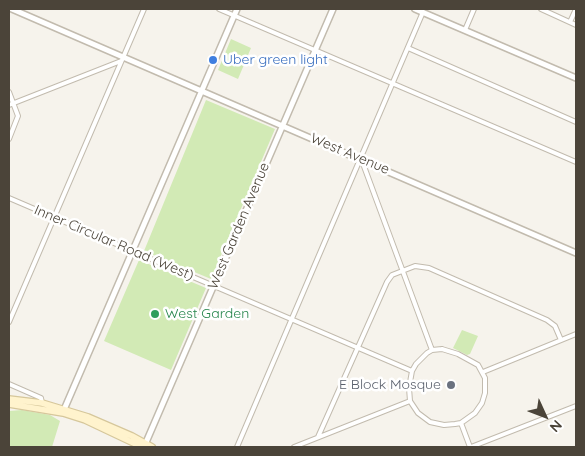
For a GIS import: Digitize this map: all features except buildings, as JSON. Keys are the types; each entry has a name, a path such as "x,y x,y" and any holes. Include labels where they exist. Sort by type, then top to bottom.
{"main road":[{"path":"9,399 42,403 114,427 144,446 152,447"},
{"path":"9,404 64,411"}],"street":[{"name":"West Avenue","path":"12,9 122,59 203,90 576,253"},
{"path":"9,322 144,9"},
{"path":"219,9 576,162"},
{"path":"64,411 237,9"},
{"name":"West Garden Avenue","path":"144,446 333,9"},
{"path":"415,9 576,78"},
{"path":"465,30 474,9"},
{"path":"542,9 576,25"},
{"path":"570,22 576,9"},
{"path":"237,447 423,12"},
{"path":"408,48 576,122"},
{"path":"9,106 122,59"},
{"path":"9,92 18,116 9,138"},
{"path":"361,159 432,350"},
{"name":"Inner Circular Road (West)","path":"9,198 412,371"},
{"path":"318,437 387,282 392,276 415,266 428,268 547,320 556,326 561,340"},
{"path":"483,372 576,334"},
{"path":"442,349 458,354 478,365 483,372 486,385 482,403 475,413 461,423 444,425 430,422 418,413 410,401 409,388 412,371 422,357 432,350 442,349"},
{"path":"9,384 41,398 42,403"},
{"path":"294,447 410,401"},
{"path":"461,423 470,447 576,406"}],"green space":[{"path":"231,39 251,48 238,79 218,70"},
{"name":"West Garden","path":"206,100 275,129 211,279 144,251"},
{"name":"West Garden","path":"139,260 206,288 171,370 104,341"},
{"path":"462,330 478,336 470,354 467,355 453,348"},
{"path":"22,410 50,415 60,421 52,447 9,447 9,411"}],"place":[{"name":"Uber green light","path":"213,60"},
{"name":"West Garden","path":"155,314"},
{"name":"E Block Mosque","path":"451,385"}]}
